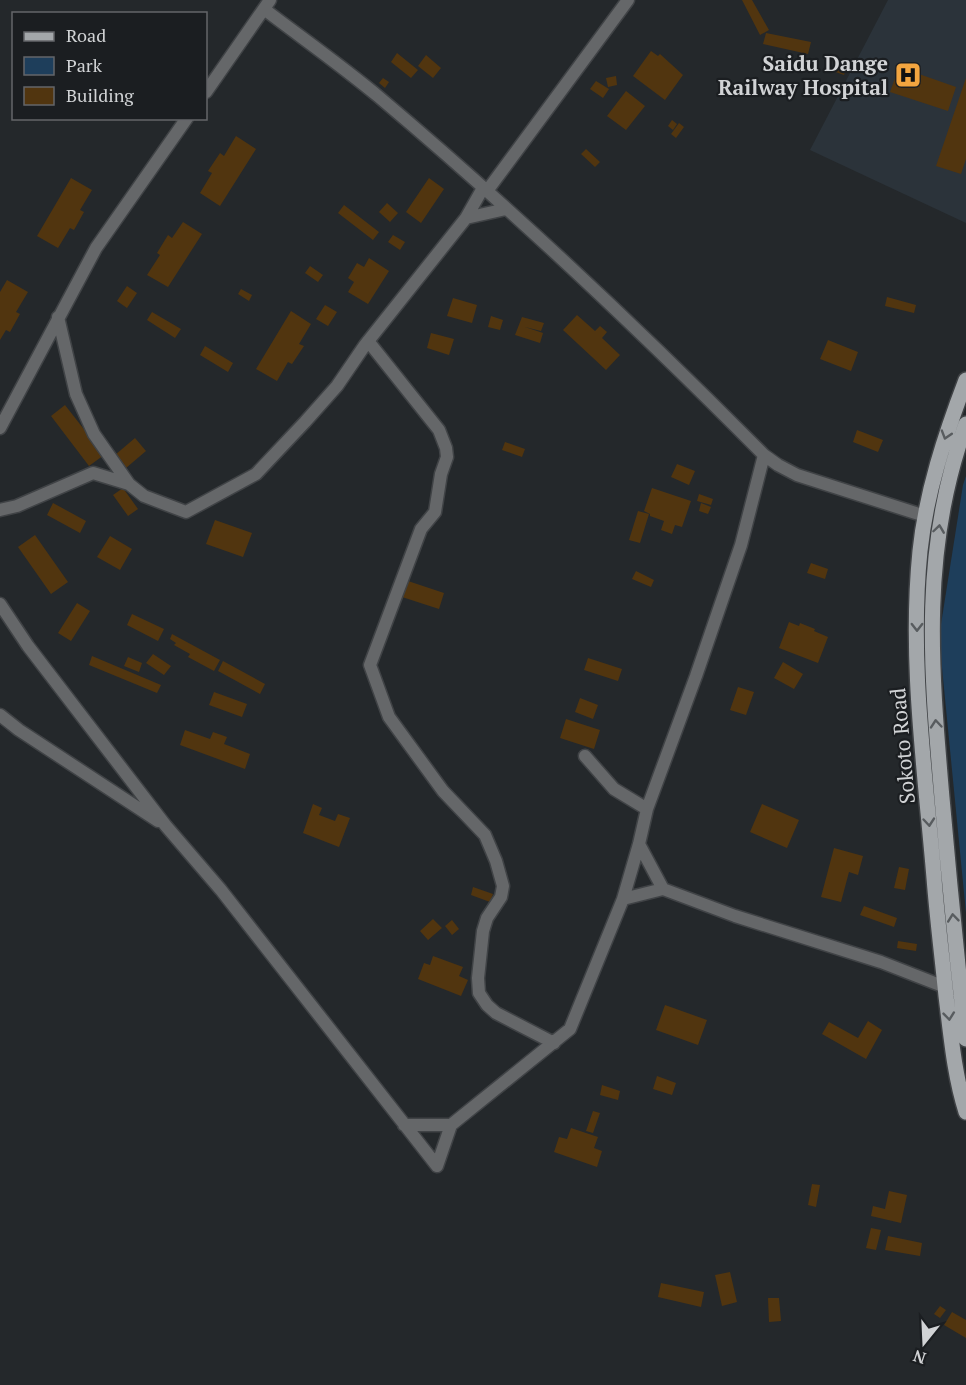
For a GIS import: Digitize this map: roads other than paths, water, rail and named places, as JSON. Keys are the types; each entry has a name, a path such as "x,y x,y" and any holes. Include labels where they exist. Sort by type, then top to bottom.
{"main road":[{"name":"Sokoto Road","path":"966,380 945,438 925,516 917,588 918,691 936,903 953,1058 966,1112"},
{"name":"Sokoto Road","path":"966,424 940,519 932,601 933,692 951,904 966,1039"}],"street":[{"path":"58,317 76,394 94,434 129,484 144,496 186,512 256,474 337,386 368,341 466,218 485,189 627,0"},
{"path":"207,91 267,4 485,189 664,354 764,455 796,475 925,516"},
{"path":"0,428 96,248 186,120"},
{"path":"466,218 506,209"},
{"path":"368,341 439,430 447,448 435,512 421,530 370,664 389,717 443,791 485,835 496,861 503,886 501,897 487,918 483,931 478,978 479,993 496,1013 554,1043"},
{"path":"0,604 28,646 166,826 221,890 437,1166 451,1125 570,1029 623,899 647,809 741,545 764,455"},
{"path":"0,510 17,506 93,473 129,484"},
{"path":"0,715 19,730 166,826"},
{"path":"585,756 614,789 647,809"},
{"path":"639,844 663,889"},
{"path":"623,899 663,889 735,916 881,962 945,987"},
{"path":"404,1125 451,1125"}],"place":[{"name":"Saidu Dange Railway Hospital","path":"908,75"}]}
